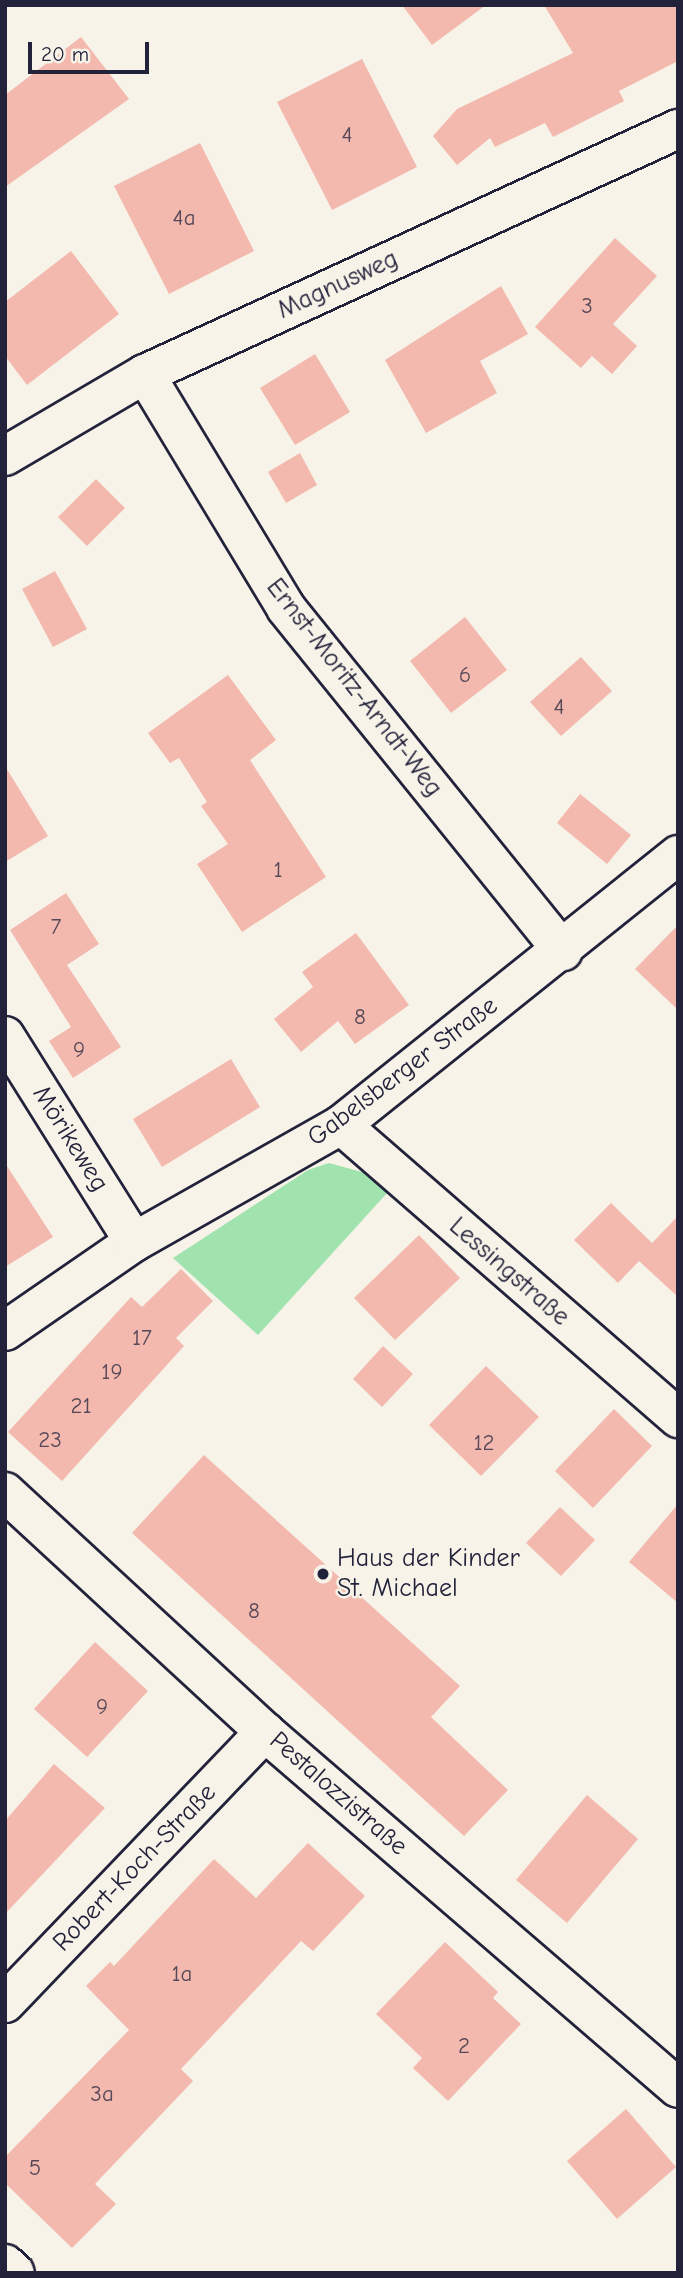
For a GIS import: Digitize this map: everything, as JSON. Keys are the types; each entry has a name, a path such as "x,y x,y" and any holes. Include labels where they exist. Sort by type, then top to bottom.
{"street":[{"name":"Magnusweg","path":"5,456 145,374 678,130"},
{"name":"Ernst-Moritz-Arndt-Weg","path":"145,374 286,608 563,951"},
{"name":"Gabelsberger Straße","path":"5,1331 134,1242 341,1125 563,951 678,855"},
{"name":"Mörikeweg","path":"5,1036 134,1242"},
{"name":"Lessingstraße","path":"341,1125 678,1419"},
{"name":"Pestalozzistraße","path":"5,1492 265,1732 678,2088"},
{"name":"Robert-Koch-Straße","path":"5,2003 265,1732"},
{"path":"5,2264 15,2273"}],"green space":[{"path":"329,1163 362,1172 388,1192 258,1335 173,1258 308,1170"}],"building":[{"path":"402,5 486,5 432,45"},
{"path":"544,5 678,5 678,61 619,91 624,101 553,137 545,123 495,147 490,138 457,165 433,136 457,109 573,53"},
{"path":"81,37 129,99 5,187 5,95"},
{"path":"362,59 417,167 332,210 277,102"},
{"path":"200,143 254,251 169,294 114,186"},
{"path":"615,238 657,276 613,324 637,346 612,374 592,356 581,368 535,327"},
{"path":"71,251 119,314 27,385 5,356 5,302"},
{"path":"501,286 528,334 480,361 497,393 426,433 385,360"},
{"path":"315,354 350,412 295,445 260,388"},
{"path":"300,453 317,485 286,503 268,472"},
{"path":"96,479 125,508 87,546 58,517"},
{"path":"55,571 87,629 53,647 22,589"},
{"path":"465,617 507,670 451,713 410,661"},
{"path":"581,657 612,691 561,736 530,702"},
{"path":"228,675 276,740 250,760 326,877 242,932 197,864 228,844 201,806 207,802 179,758 170,763 148,733"},
{"path":"5,766 48,836 5,862"},
{"path":"580,794 631,835 607,864 557,823"},
{"path":"66,893 99,944 67,965 121,1047 73,1078 49,1041 71,1027 10,930"},
{"path":"678,925 678,1010 635,969"},
{"path":"356,933 409,1005 355,1044 338,1021 301,1052 274,1019 313,987 302,972"},
{"path":"231,1059 260,1107 162,1167 133,1119"},
{"path":"5,1163 53,1237 5,1267"},
{"path":"611,1203 652,1243 678,1216 678,1297 639,1261 618,1283 574,1240"},
{"path":"419,1235 460,1278 395,1340 354,1298"},
{"path":"181,1269 213,1301 176,1338 184,1346 62,1481 8,1432 131,1297 142,1307"},
{"path":"383,1346 413,1374 382,1407 353,1379"},
{"path":"486,1366 539,1417 481,1476 429,1425"},
{"path":"614,1409 652,1446 593,1508 555,1471"},
{"name":"Haus der Kinder St. Michael","path":"204,1455 460,1686 431,1717 508,1790 464,1836 132,1533"},
{"path":"678,1504 678,1603 629,1562"},
{"path":"560,1507 595,1540 561,1576 526,1543"},
{"path":"95,1642 148,1691 87,1757 34,1709"},
{"path":"54,1764 105,1808 5,1914 5,1821"},
{"path":"587,1795 638,1839 567,1923 516,1880"},
{"path":"308,1843 365,1896 313,1951 301,1941 181,2069 193,2081 95,2184 116,2204 72,2248 5,2183 5,2157 129,2030 86,1986 110,1962 114,1966 214,1859 256,1898"},
{"path":"445,1942 498,1992 493,1998 521,2024 448,2101 413,2068 422,2058 376,2014"},
{"path":"626,2109 676,2167 617,2219 567,2161"}],"place":[{"name":"Haus der Kinder St. Michael","path":"323,1574"}]}
